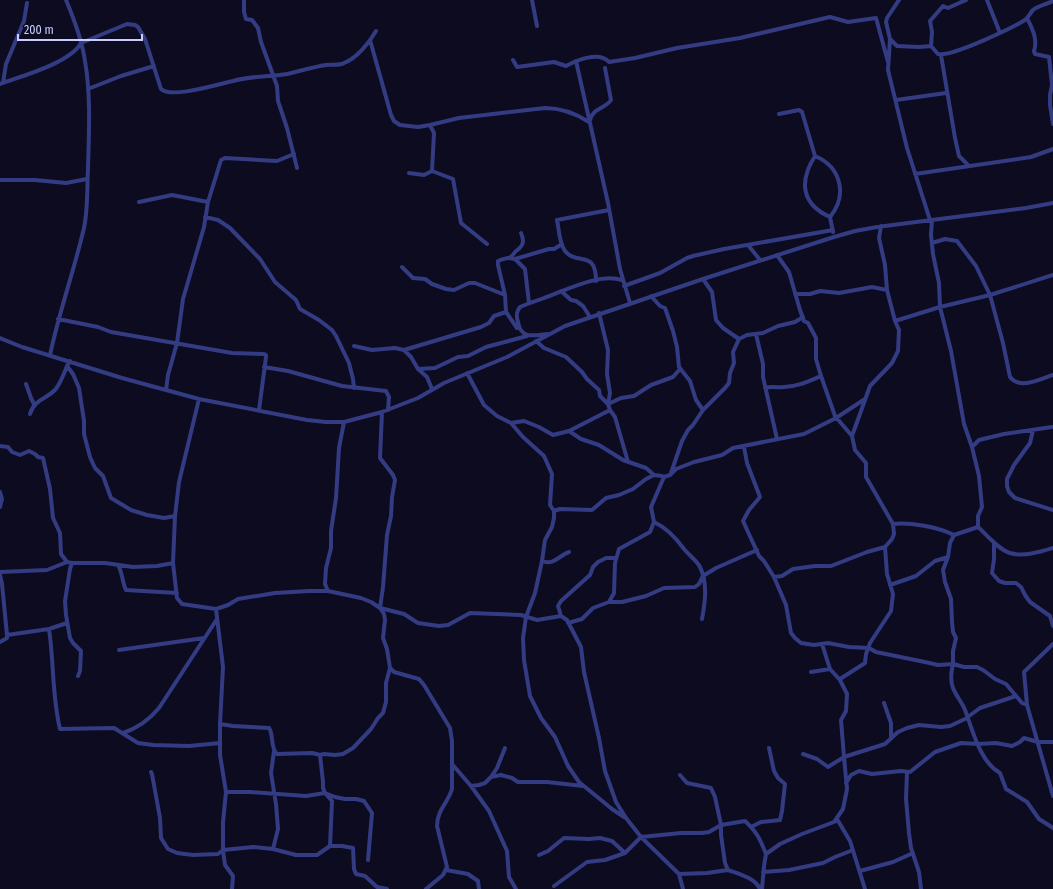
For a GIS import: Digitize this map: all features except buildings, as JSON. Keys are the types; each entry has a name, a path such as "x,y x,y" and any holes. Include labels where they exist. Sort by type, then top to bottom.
{"street":[{"path":"50,355 58,319 84,227 86,208 88,89 85,60 81,43 74,18 66,0"},
{"path":"244,0 244,12 246,19 252,20 258,28 272,76 277,86 278,101 287,128 297,168"},
{"path":"532,0 537,26"},
{"path":"899,0 886,22 890,39 888,70 915,174 931,220 931,235 939,283 940,307 951,351 964,424 972,447 979,476 982,507 978,516 978,527 994,542 1009,553 1036,553 1053,548"},
{"path":"966,0 948,8 943,6 930,21 932,32 931,46 938,54 941,55 946,93 959,156 968,165"},
{"path":"986,0 1000,33"},
{"path":"941,55 977,44 1000,33 1027,18 1036,8 1053,1"},
{"path":"2,83 6,64 24,21 27,3"},
{"path":"513,60 517,67 554,62 566,66 576,61 600,56 609,62 635,58 677,48 740,38 830,17 848,22 876,18 888,62"},
{"path":"1027,18 1034,33 1035,54 1051,56 1052,85 1050,106 1053,124"},
{"path":"2,83 58,62 77,50 81,43 127,24 135,24 143,34 161,89 165,92 178,93 243,78 272,76 328,65 342,64 350,61 370,40 376,31"},
{"path":"890,39 897,46 931,46"},
{"path":"370,40 391,115 394,121 404,126 418,127 459,118 546,108 559,108 580,116 589,122"},
{"path":"576,61 609,210 622,280 630,303"},
{"path":"88,89 121,76 154,66"},
{"path":"589,122 593,112 609,103 611,100 605,68"},
{"path":"896,100 946,93"},
{"path":"779,114 799,110 802,112 815,156 829,164 838,180 841,195 837,206 830,217 834,237"},
{"path":"432,171 434,133 440,123"},
{"path":"430,125 434,133"},
{"path":"915,174 968,165 1031,157 1053,149"},
{"path":"166,390 168,375 177,343 183,299 204,227 208,202 221,160 225,158 277,161 294,154"},
{"path":"815,156 809,165 805,188 814,207 822,214 830,217"},
{"path":"409,173 424,175 432,171 453,179 461,223 487,244"},
{"path":"0,180 35,180 66,183 87,179"},
{"path":"139,202 172,195 208,202"},
{"path":"0,338 22,347 122,378 199,399 314,421 344,422 382,412 418,398 432,389 507,357 558,329 599,313 834,237 881,226 1026,208 1053,203"},
{"path":"596,280 596,272 590,261 566,252 562,244 557,220 609,210"},
{"path":"205,217 218,220 230,228 260,259 275,282 296,300 300,309 319,320 332,330 350,363 354,388"},
{"path":"852,436 870,386 892,363 898,351 899,330 887,290 885,265 879,238 881,226"},
{"path":"624,286 660,273 687,258 724,249 833,230"},
{"path":"509,258 523,244 521,233"},
{"path":"932,243 945,239 957,241 976,266 990,295 1003,343 1010,377 1013,380 1023,384 1053,375"},
{"path":"528,336 520,331 506,312 505,295 498,261 509,258 515,259 549,249 554,249 562,244"},
{"path":"748,245 760,260"},
{"path":"774,577 782,576 793,569 815,566 831,566 867,552 885,547 892,539 894,534 893,524 866,477 866,462 855,450 852,436 836,418 816,359 816,338 808,323 804,321 789,272 777,255"},
{"path":"515,259 525,269 530,303"},
{"path":"402,267 413,278 425,279 432,284 446,289 454,290 469,283 475,283 505,295"},
{"path":"895,320 990,295 1053,275"},
{"path":"520,331 517,312 520,307 596,280 616,278 622,280"},
{"path":"703,279 712,292 716,320 723,328 739,339"},
{"path":"795,294 800,293 805,295 820,291 839,293 872,288 887,290"},
{"path":"561,292 571,300 576,301 583,306 590,317"},
{"path":"651,296 660,306 665,308 673,331 680,369 690,381 696,400 703,410"},
{"path":"404,350 481,327 489,323 494,316 506,312"},
{"path":"599,313 608,350 607,374 610,393 608,404"},
{"path":"670,475 685,434 703,410 729,383 730,373 734,363 733,352 739,339 747,335 756,334 795,322 803,317"},
{"path":"58,319 98,327 111,332 232,353 264,354 266,355 259,410"},
{"path":"418,369 435,368 453,359 468,356 486,347 528,336 550,334"},
{"path":"756,334 763,364 765,388 777,439"},
{"path":"536,341 544,348 566,357 599,390 600,396 608,404 610,410 615,416 628,462"},
{"path":"354,346 372,350 395,348 404,350 412,357 418,369 427,377 432,389"},
{"path":"30,414 34,404 57,388 70,361"},
{"path":"67,366 73,374 79,388 84,420 84,434 90,458 95,468 103,476 111,498 131,510 147,515 164,518 175,516"},
{"path":"264,367 288,371 342,386 388,392 388,410"},
{"path":"608,404 621,398 634,396 651,386 672,377 680,369"},
{"path":"467,374 484,405 497,416 511,423 534,448 544,456 552,474 550,505 554,511 552,527 545,540 535,593 526,617 523,638 523,652 530,696 541,718 555,737 568,766 583,786 626,818"},
{"path":"765,388 772,386 784,388 799,385 821,376"},
{"path":"26,384 34,404"},
{"path":"199,399 178,482 175,516 173,563 177,598 182,604 216,608 228,605 238,599 268,594 328,591 361,598 380,608 404,614 418,623 439,626 448,625 470,613 521,615 537,620 561,616"},
{"path":"554,511 560,509 592,510 606,498 633,490 646,479 654,475 664,477 670,475 676,469 694,462 722,455 733,448 804,434 836,418 865,399"},
{"path":"511,423 524,421 553,435 569,431 610,410"},
{"path":"274,751 277,754 343,754 353,748 371,729 383,713 386,702 386,683 390,668 384,638 384,614 380,608 387,535 391,516 395,480 380,458 382,412"},
{"path":"328,591 325,584 325,579 331,548 339,448 344,422"},
{"path":"972,447 979,440 1004,434 1052,427"},
{"path":"1033,430 1030,443 1014,465 1007,479 1007,486 1009,492 1015,498 1053,510"},
{"path":"569,431 580,439 599,445 628,462 646,468 654,475"},
{"path":"0,446 8,447 12,452 20,455 29,451 38,457 43,458 50,489 53,518 60,533 61,554 67,562"},
{"path":"744,447 747,463 760,497 749,510 743,521 759,556 764,560 774,577 786,605 790,628 795,638 801,643 822,644 828,642 849,647 868,648 876,652 938,665 953,664 964,667 977,667 995,679 1006,684 1022,703 1027,705"},
{"path":"609,602 614,593 616,558 619,549 650,532 654,522 651,507 664,477"},
{"path":"0,492 2,499 0,507"},
{"path":"654,522 663,527 678,540 700,567 703,576 705,600 702,619"},
{"path":"893,524 930,527 942,529 954,534 978,527"},
{"path":"954,534 943,570 945,582 951,599 952,622 956,638 953,651 953,664 950,674 953,688 965,710 986,761 1000,773 1006,789 1027,802 1039,819 1053,828"},
{"path":"994,542 992,573 999,580 1005,583 1016,583 1021,587 1025,596 1030,602 1050,616 1053,626"},
{"path":"840,679 865,663 868,648 891,611 893,594 887,574 885,547"},
{"path":"568,623 582,619 593,608 609,602 628,601 646,596 664,588 695,587 699,584 703,576 736,558 757,550"},
{"path":"542,561 546,563 552,562 569,552"},
{"path":"890,585 916,576 935,562 948,557"},
{"path":"616,558 606,558 598,562 586,580 561,601 558,606 561,616 567,620 581,647 584,672 606,776 616,802 641,838 679,874 682,889"},
{"path":"0,642 7,638 7,635 0,574 47,570 67,562 93,562 133,567 158,566 173,563"},
{"path":"72,563 65,601 67,623 72,643 81,651 80,671 78,676"},
{"path":"118,565 122,572 123,584 126,590 176,593"},
{"path":"216,608 223,667 220,724 220,755 226,792 223,822 223,850 225,865 233,876 232,889"},
{"path":"123,732 134,729 149,719 159,708 217,619"},
{"path":"7,635 49,629 67,623"},
{"path":"49,629 52,647 57,717 60,729 114,728 123,732 138,743 152,745 189,746 220,743"},
{"path":"119,650 204,638"},
{"path":"766,854 780,844 802,834 829,825 837,819 843,809 847,789 841,720 846,710 847,694 840,679 830,669 822,644"},
{"path":"1053,644 1024,672 1027,705 1053,796"},
{"path":"390,668 394,672 419,679 424,684 450,728 452,741 452,789 451,794 440,811 437,821 448,864 446,870 426,889"},
{"path":"811,672 830,669"},
{"path":"803,754 817,759 828,767 844,757 885,744 898,732 907,728 919,725 941,727 950,726 980,708 1016,696"},
{"path":"884,703 891,723 892,738"},
{"path":"220,724 269,728 271,731 274,751 271,773 275,793 278,829 273,849"},
{"path":"846,784 851,775 859,771 872,774 901,770 910,772 934,752 961,743 996,743 1012,746 1024,738 1038,742 1053,742"},
{"path":"471,786 479,786 491,777 497,768 505,748"},
{"path":"751,826 761,822 780,820 785,784 778,778 774,771 769,748"},
{"path":"320,755 323,788 325,793 332,801 330,846"},
{"path":"452,764 471,786 489,811 507,851 509,877 516,889"},
{"path":"150,772 152,774 160,818 161,838 168,849 177,853 193,855 218,854 223,850 253,847 303,855 317,854 330,846 353,848 354,869 356,874 366,876 377,887 387,889"},
{"path":"907,772 906,799 909,832 919,872 921,889"},
{"path":"491,777 501,775 512,778 518,782 547,782 583,786"},
{"path":"680,775 687,782 710,788 715,797 721,825 725,864 728,870"},
{"path":"226,792 275,793 306,796 325,793 345,799 364,801 372,813 368,860"},
{"path":"837,819 846,832 865,889"},
{"path":"554,886 587,862 605,860 625,853 641,838 681,833 709,832 721,825 745,821 759,836 766,854 761,889"},
{"path":"539,855 548,851 564,838 600,838 612,841 625,853"},
{"path":"763,872 789,870 823,863 853,850"},
{"path":"860,871 893,862 914,853"},
{"path":"446,870 468,874 478,881 479,889"},
{"path":"679,874 707,873 728,870 758,884 761,889"}]}
